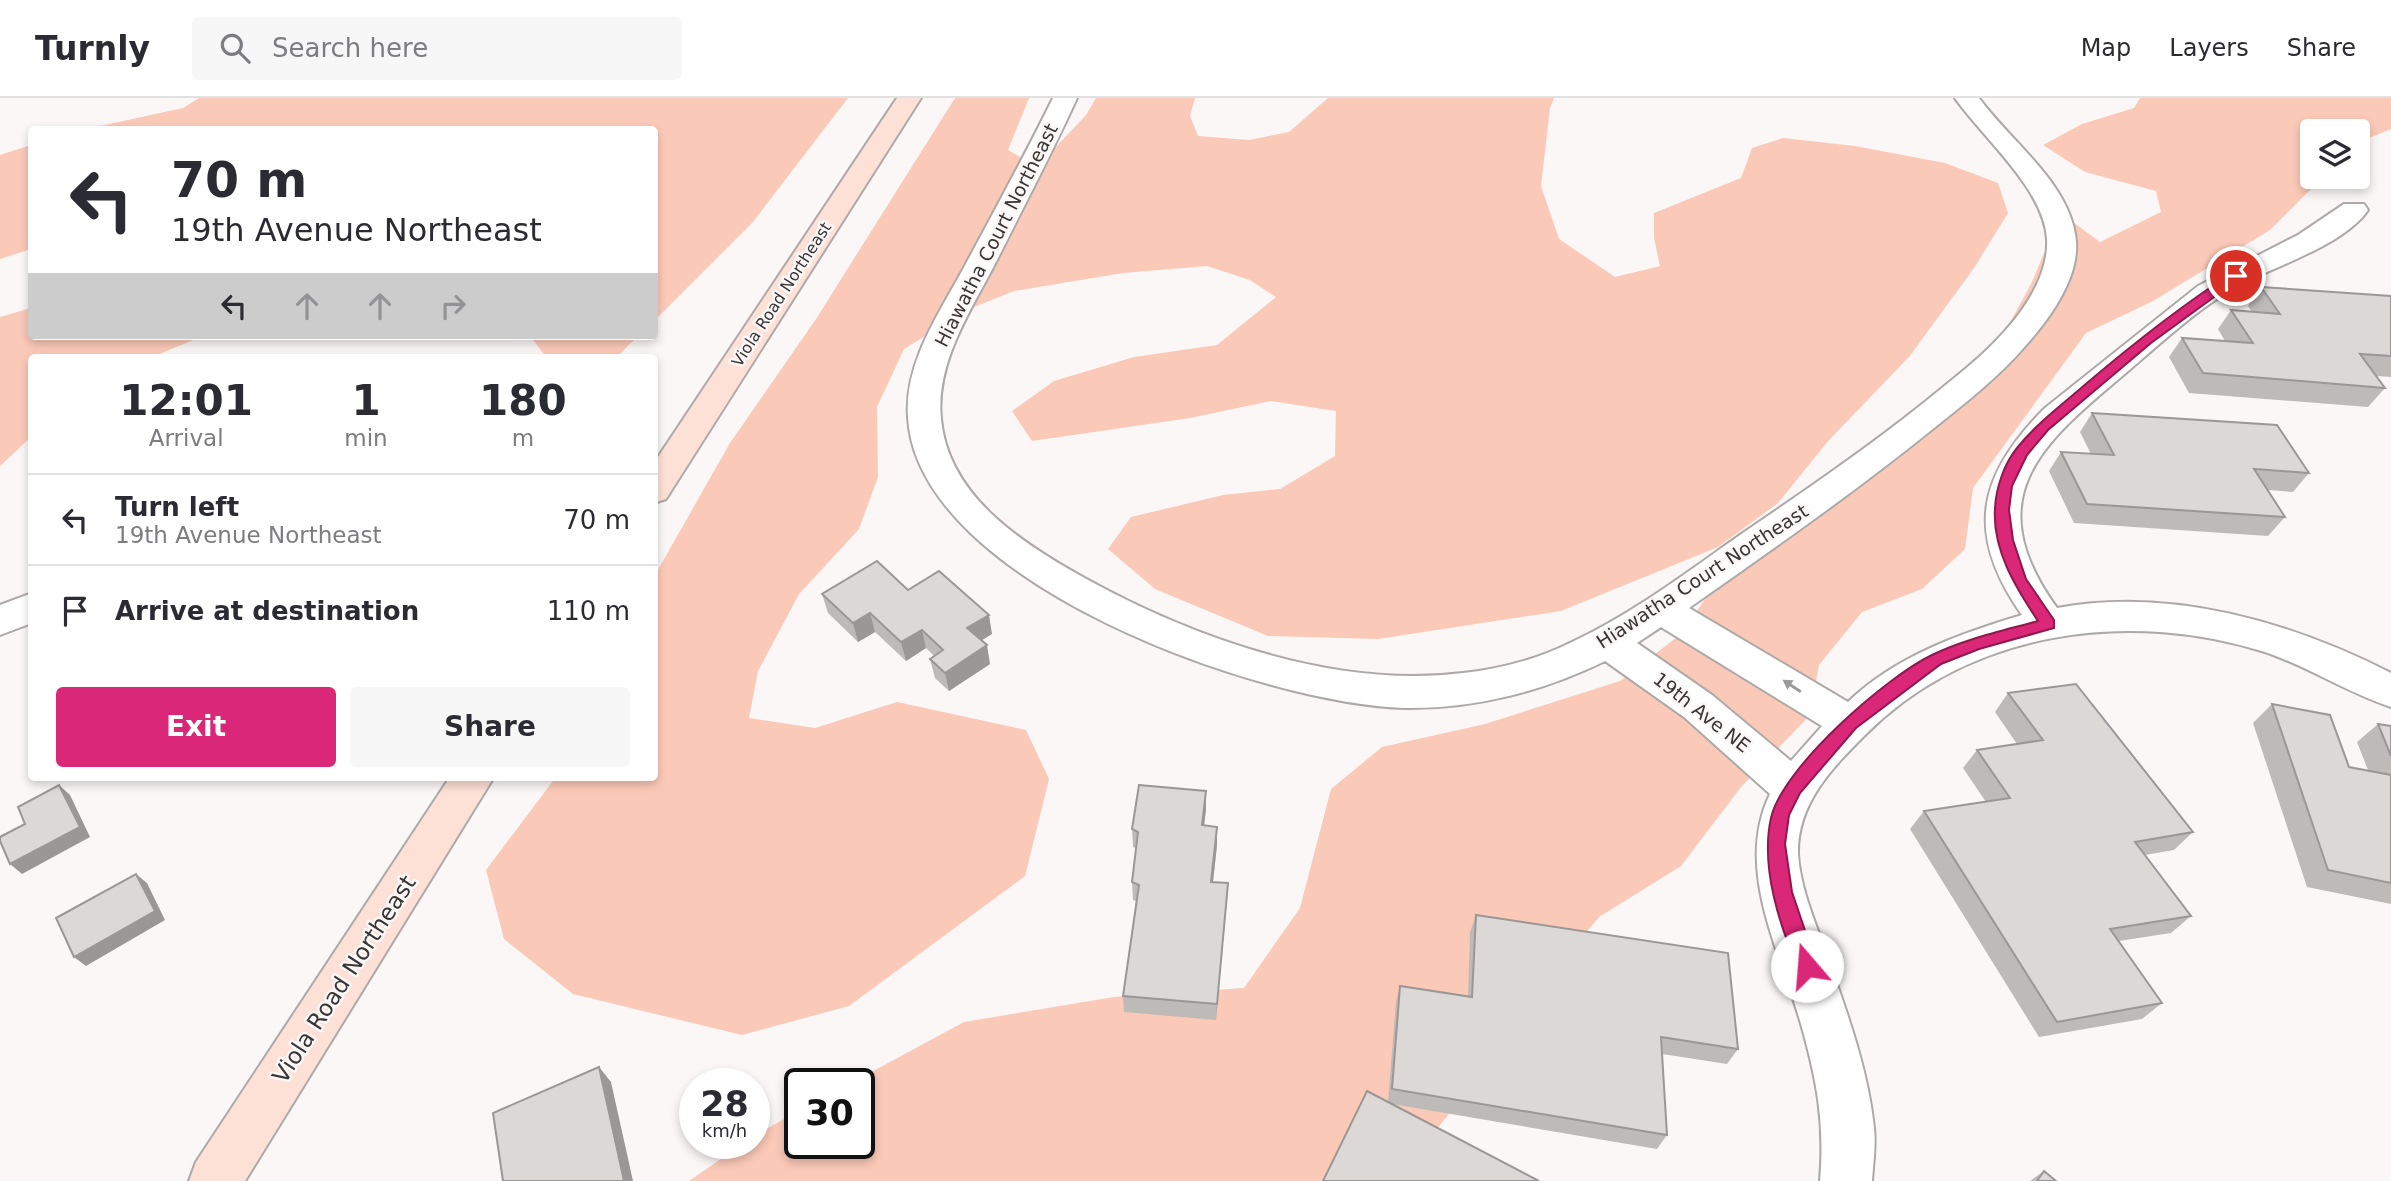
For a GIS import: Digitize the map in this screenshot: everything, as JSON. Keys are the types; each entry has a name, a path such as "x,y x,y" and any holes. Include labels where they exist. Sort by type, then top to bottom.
{"main road":[{"name":"Viola Road Northeast","path":"658,485 909,98"},
{"name":"Viola Road Northeast","path":"215,1181 469,781"}],"street":[{"name":"Hiawatha Court Northeast","path":"1065,98 932,360 923,411 925,439 936,468 954,495 1001,541 1078,591 1231,657 1285,676 1336,688 1390,694 1493,685 1554,666 1607,642 1844,482 1969,382 2015,338 2039,306 2054,279 2062,239 2055,214 1967,98"},
{"path":"2048,624 2019,580 2005,540 2002,510 2005,486 2021,453 2043,427 2180,312 2222,283 2315,238 2354,210"},
{"path":"1660,608 1850,723"},
{"path":"0,621 28,609"},
{"path":"1846,1181 1850,1135 1838,1071 1783,892 1776,844 1780,815 1793,788 1850,723 1935,660 1975,644 2048,624 2154,617 2201,623 2301,651 2391,691"},
{"name":"19th Ave NE","path":"1607,642 1698,706 1793,788"}],"shaded area":[{"path":"199,98 848,98 752,223 658,317 658,126 100,126 183,108"},
{"path":"955,98 1029,98 1008,150 1037,167 1086,115 1096,98 1195,98 1190,116 1198,136 1249,140 1289,132 1328,98 1554,98 1550,108 1541,186 1559,239 1615,277 1660,266 1654,238 1654,213 1741,178 1752,148 1783,138 1855,146 1945,163 1998,183 2008,213 1974,268 1909,357 1829,440 1778,503 1718,547 1561,611 1378,639 1268,636 1155,589 1108,549 1131,517 1223,495 1280,489 1335,456 1336,411 1271,401 1190,418 1032,441 1012,411 1054,381 1134,357 1217,345 1276,297 1250,280 1207,266 1123,273 1014,291 969,309 904,349 877,407 878,477 859,529 799,594 758,671 749,718 815,728 897,702 1026,730 1049,779 1025,876 849,1006 742,1035 573,994 504,939 486,870 553,781 658,781 658,570 730,443 816,319"},
{"path":"2140,98 2391,98 2391,129 2370,138 2370,119 2300,119 2300,189 2311,189 2270,230 2153,301 2086,333 1973,488 1965,549 1922,589 1862,612 1819,665 1810,715 1741,787 1681,866 1599,917 1533,996 1469,1089 1395,1181 689,1181 721,1159 770,1159 770,1127 784,1119 784,1159 875,1159 875,1070 964,1022 1114,997 1244,988 1300,908 1331,789 1382,747 1485,724 1620,681 1681,634 1738,551 1995,350 2031,284 2054,230 2073,222 2100,242 2161,212 2156,191 2085,172 2043,145 2082,124 2134,108"},
{"path":"28,146 28,250 0,259 0,155"},
{"path":"28,309 28,340 193,340 159,354 28,354 28,440 0,466 0,317"},
{"path":"533,340 634,340 620,354 543,353"}],"building":[{"path":"2261,287 2391,296 2391,356 2360,354 2385,388 2203,373 2182,338 2253,343 2231,310 2280,314"},
{"path":"2092,413 2277,425 2309,473 2254,469 2285,517 2087,504 2061,452 2114,455"},
{"path":"877,561 908,590 939,571 989,615 967,628 987,645 945,673 930,659 943,650 922,630 901,642 870,613 853,623 822,594"},
{"path":"2076,684 2193,832 2135,842 2191,916 2110,929 2162,1003 2057,1022 1924,811 2010,798 1977,750 2043,740 2008,693"},
{"path":"2272,704 2330,715 2349,767 2391,775 2391,883 2328,870"},
{"path":"2378,724 2391,726 2391,756"},
{"path":"59,785 80,827 10,864 0,837 25,824 18,807"},
{"path":"1139,785 1206,791 1202,825 1217,827 1211,882 1228,883 1217,1004 1123,996 1139,885 1132,882 1138,832 1132,829"},
{"path":"136,874 155,911 74,957 56,918"},
{"path":"1476,915 1728,953 1738,1049 1661,1037 1667,1135 1392,1089 1400,986 1472,997"},
{"path":"599,1067 624,1181 503,1181 493,1113"},
{"path":"1367,1091 1539,1181 1323,1181"},
{"path":"2044,1171 2056,1181 2037,1181"}],"route":[{"path":"1807,966 1783,892 1776,844 1780,815 1793,788 1850,723 1895,687 1935,660 1975,644 2048,624 2019,580 2005,540 2002,510 2005,486 2021,453 2043,427 2180,312 2236,276"}]}
